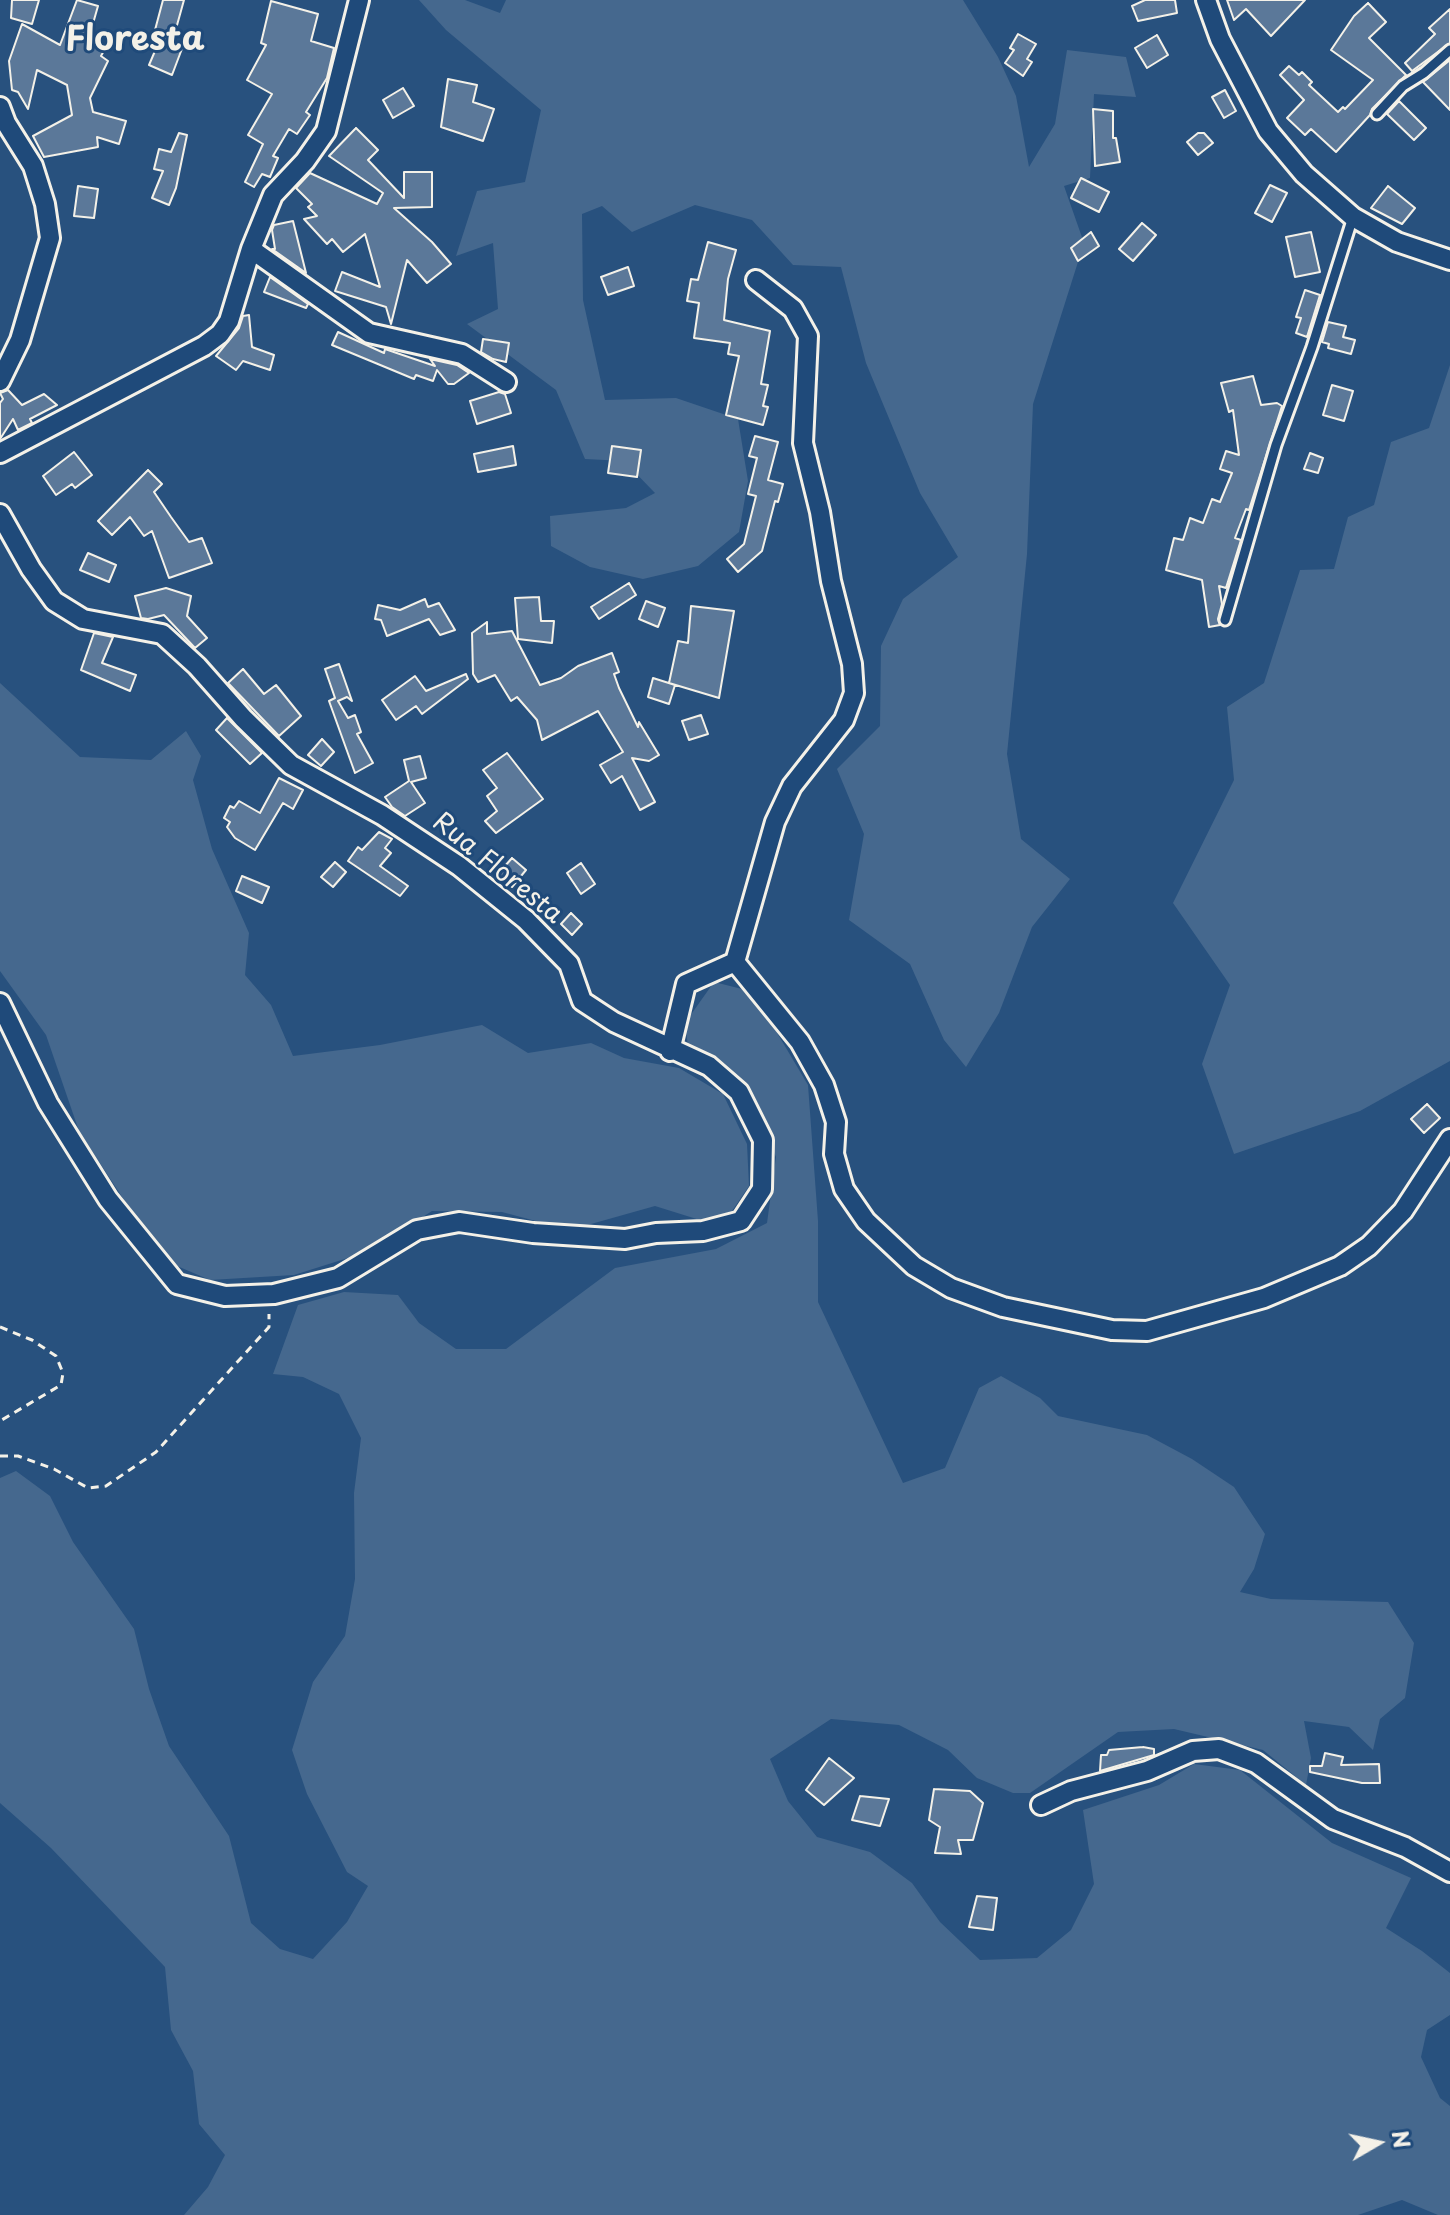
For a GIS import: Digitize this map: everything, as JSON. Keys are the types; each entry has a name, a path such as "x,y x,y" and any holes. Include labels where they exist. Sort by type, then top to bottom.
{"street":[{"path":"0,453 204,346 220,334 229,321 251,249 273,195 305,161 326,131 359,0"},
{"path":"1206,0 1220,39 1268,131 1304,174 1353,217 1397,242 1450,260"},
{"path":"0,107 6,123 33,166 45,204 50,238 20,340 0,381"},
{"path":"251,249 369,333 462,354 506,382"},
{"path":"670,1051 686,984 735,962 775,822 792,786 844,720 854,693 852,664 831,581 820,512 803,443 808,336 793,309 756,280"},
{"name":"Rua Floresta","path":"0,514 31,569 54,601 83,619 162,634 197,666 243,718 291,765 382,815 459,866 526,920 569,964 582,1001 614,1022 637,1031 670,1051 709,1066 739,1092 763,1140 762,1189 741,1221 703,1231 656,1233 625,1239 533,1233 459,1222 417,1230 338,1278 274,1294 225,1296 177,1284 108,1199 48,1103 0,1003"},
{"path":"735,962 800,1042 824,1085 836,1122 834,1154 844,1189 866,1221 914,1266 951,1288 1003,1307 1112,1330 1147,1331 1264,1298 1340,1266 1369,1246 1403,1211 1450,1139"},
{"path":"1041,1805 1071,1791 1147,1771 1193,1751 1219,1749 1256,1763 1333,1819 1405,1847 1450,1872"}],"lane":[{"path":"1377,114 1403,86 1424,73 1450,50"},
{"path":"1225,620 1276,445 1312,347 1353,217"}],"path":[{"path":"0,1456 18,1456 54,1469 88,1488 106,1486 130,1472 156,1452 269,1327 269,1313 255,1295"},
{"path":"0,1327 32,1340 56,1356 63,1373 61,1385 0,1421"}],"shaded area":[{"path":"419,0 465,0 500,13 506,0 963,0 998,57 1016,96 1029,167 1055,124 1067,50 1126,57 1136,97 1094,94 1090,178 1064,186 1084,243 1033,404 1027,554 1007,754 1021,839 1070,879 1032,927 999,1013 966,1067 944,1040 910,964 849,920 864,834 837,769 880,726 881,646 903,599 958,557 920,493 866,363 841,267 793,265 752,220 695,205 632,232 602,206 582,214 583,300 605,400 676,398 738,419 748,481 739,532 698,566 643,579 590,567 551,546 550,516 626,508 655,493 624,461 585,459 556,390 467,324 498,309 493,243 456,256 477,191 525,182 541,110 446,30"},
{"path":"1450,365 1450,1061 1360,1111 1234,1154 1202,1064 1230,985 1173,903 1234,780 1227,707 1264,683 1300,570 1334,569 1348,517 1374,505 1391,442 1429,428"},
{"path":"0,683 80,757 151,760 186,731 201,756 193,780 212,849 249,933 245,975 271,1005 293,1056 380,1045 482,1025 528,1053 591,1043 624,1058 679,1068 723,1094 747,1144 749,1186 732,1211 703,1221 655,1206 591,1224 562,1228 502,1212 432,1211 370,1251 294,1275 210,1280 170,1263 139,1223 79,1131 46,1035 0,971"},
{"path":"714,982 742,989 770,1021 808,1085 818,1221 818,1302 903,1483 945,1468 979,1388 1001,1376 1040,1398 1058,1416 1147,1435 1192,1459 1234,1487 1265,1534 1254,1569 1240,1592 1271,1599 1388,1602 1414,1643 1405,1698 1380,1719 1373,1750 1349,1727 1304,1721 1311,1758 1306,1785 1263,1750 1174,1729 1118,1732 1030,1793 1013,1793 977,1778 948,1750 899,1725 831,1719 770,1759 788,1801 817,1837 870,1852 912,1883 940,1922 980,1960 1037,1958 1071,1930 1094,1884 1083,1810 1159,1785 1194,1764 1240,1770 1332,1843 1411,1878 1386,1928 1450,1973 1450,2015 1427,2030 1421,2057 1440,2098 1450,2106 1450,2215 1438,2215 1402,2200 1358,2215 184,2215 208,2187 225,2155 199,2124 193,2071 171,2030 165,1967 51,1848 0,1803 0,1478 16,1471 50,1496 73,1542 134,1629 149,1689 169,1746 229,1836 251,1923 280,1949 313,1959 347,1922 368,1886 347,1872 307,1794 292,1750 313,1682 345,1636 355,1579 354,1493 361,1438 339,1394 303,1377 273,1374 298,1305 344,1292 398,1295 419,1323 456,1349 506,1349 615,1268 716,1249 767,1223 776,1157 746,1088 688,1046 685,1023"}],"building":[{"path":"12,0 39,0 32,24 11,18"},
{"path":"77,0 98,6 88,41 105,49 101,56 108,61 90,98 93,112 126,121 119,144 97,137 98,147 44,157 33,136 72,115 67,85 37,70 28,109 18,92 12,90 9,61 22,24 60,45"},
{"path":"163,0 184,0 174,36 155,30"},
{"path":"1145,0 1175,0 1177,13 1138,21 1132,6"},
{"path":"1227,0 1305,0 1271,36 1246,9 1234,20"},
{"path":"271,1 318,14 311,41 334,48 327,78 306,112 310,115 297,134 289,129 273,156 278,158 270,177 262,174 254,187 245,182 263,144 248,135 272,94 247,80 266,45 261,43"},
{"path":"1368,3 1386,22 1369,38 1406,75 1336,152 1311,129 1305,135 1287,118 1304,100 1280,75 1289,66 1299,75 1302,72 1312,82 1309,85 1338,112 1343,107 1345,109 1373,80 1331,50 1354,16"},
{"path":"1450,9 1450,43 1412,71 1405,63 1435,34 1429,28"},
{"path":"1018,34 1036,44 1027,59 1032,62 1023,76 1005,63 1014,50 1010,48"},
{"path":"1157,35 1168,55 1147,68 1135,48"},
{"path":"161,37 183,46 172,75 149,65"},
{"path":"1450,60 1450,110 1423,82"},
{"path":"448,79 477,85 473,102 494,109 483,141 441,127"},
{"path":"403,88 414,106 393,118 383,100"},
{"path":"1225,90 1236,111 1224,118 1212,97"},
{"path":"1399,101 1426,128 1414,140 1387,114"},
{"path":"1093,109 1113,111 1113,138 1116,138 1120,162 1095,166"},
{"path":"356,128 378,150 368,160 404,198 404,172 432,172 432,207 394,208 451,264 427,283 407,260 391,324 386,307 335,291 342,272 380,287 365,234 343,252 332,239 327,244 304,219 317,216 308,207 312,204 296,188 310,173 377,204 383,193 329,156"},
{"path":"179,133 187,135 176,188 169,205 152,198 163,171 154,169 159,149 171,152"},
{"path":"1198,133 1204,133 1213,143 1198,155 1187,142"},
{"path":"1081,178 1109,192 1099,212 1071,198"},
{"path":"1270,185 1287,193 1272,222 1255,213"},
{"path":"78,186 98,189 94,218 74,216"},
{"path":"1388,186 1415,208 1402,224 1371,208"},
{"path":"293,221 306,273 272,249 275,249 274,225"},
{"path":"1142,223 1156,235 1133,261 1119,249"},
{"path":"1091,232 1099,246 1078,261 1071,248"},
{"path":"1311,232 1320,272 1295,277 1286,237"},
{"path":"708,242 736,250 728,279 724,320 770,331 761,384 768,385 763,406 768,407 763,425 726,415 739,356 728,354 730,343 694,338 699,303 687,301 691,279 698,280"},
{"path":"628,267 634,286 608,295 601,277"},
{"path":"270,277 308,304 306,308 264,292"},
{"path":"1305,290 1320,295 1307,337 1296,333 1301,318 1296,317"},
{"path":"249,315 252,347 274,355 270,370 243,361 236,370 216,356 239,328 243,316"},
{"path":"1328,322 1346,326 1343,337 1355,340 1351,354 1328,348 1329,344 1322,342"},
{"path":"338,332 384,353 385,349 435,366 430,359 457,365 469,373 454,384 448,384 437,370 433,381 416,375 414,379 332,345"},
{"path":"483,339 509,343 506,362 481,352"},
{"path":"1253,376 1261,405 1277,403 1282,406 1249,510 1246,509 1235,538 1241,540 1226,588 1219,586 1222,604 1218,619 1220,625 1209,627 1202,580 1166,570 1174,538 1183,540 1190,518 1203,523 1212,499 1220,502 1232,473 1220,469 1226,451 1239,455 1233,410 1229,412 1221,383"},
{"path":"1332,385 1353,391 1344,421 1323,415"},
{"path":"8,390 22,405 44,394 57,405 30,419 32,423 18,430 13,419 0,439 0,403 3,399 0,393"},
{"path":"499,392 505,394 511,413 477,424 470,401"},
{"path":"755,436 778,442 768,480 783,484 778,502 775,501 762,551 738,572 727,559 744,544 756,496 748,494 757,458 749,456"},
{"path":"513,446 516,465 478,472 474,454"},
{"path":"612,446 641,450 637,477 608,473"},
{"path":"74,452 92,475 75,488 72,484 56,495 43,476"},
{"path":"1310,453 1323,458 1318,473 1304,469"},
{"path":"148,470 162,484 154,492 171,517 189,542 202,538 212,563 169,578 152,531 144,536 130,517 112,535 98,521"},
{"path":"88,553 116,565 109,582 80,570"},
{"path":"629,583 636,595 599,619 591,607"},
{"path":"166,588 191,596 187,616 207,638 195,648 164,615 141,618 135,596"},
{"path":"539,597 541,621 554,621 552,643 518,639 515,598"},
{"path":"425,599 428,607 439,603 455,630 440,635 429,619 387,636 381,620 375,619 378,605 400,610"},
{"path":"646,601 665,608 658,627 639,619"},
{"path":"691,606 734,611 719,698 669,683 678,641 688,643"},
{"path":"487,622 487,634 512,631 540,685 612,653 619,672 614,674 619,688 638,727 639,722 659,755 649,761 632,758 655,802 640,810 622,776 611,783 600,765 623,752 598,711 542,740 537,720 517,697 511,701 495,675 478,682 473,674 472,633"},
{"path":"94,633 113,637 102,663 136,675 130,691 81,670"},
{"path":"339,664 352,701 347,697 338,701 348,718 355,715 361,732 357,734 373,763 355,773 329,701 335,698 325,669"},
{"path":"243,669 264,694 276,685 301,716 279,736 228,683"},
{"path":"466,674 468,679 422,714 416,706 396,720 382,700 415,676 426,691"},
{"path":"653,678 675,685 669,704 648,697"},
{"path":"701,715 708,734 689,740 682,721"},
{"path":"227,718 262,753 250,764 216,730"},
{"path":"322,739 334,752 321,766 308,755"},
{"path":"507,753 543,799 496,833 485,821 497,811 487,796 497,788 483,770"},
{"path":"420,756 426,778 411,782 425,803 405,816 392,807 385,797 409,781 404,760"},
{"path":"279,778 303,790 293,809 283,803 255,850 235,838 227,827 230,822 224,818 230,806 234,808 239,801 260,813"},
{"path":"379,832 392,839 385,848 391,853 380,866 408,886 400,896 348,861 358,847 362,850"},
{"path":"512,858 526,870 512,887 498,874"},
{"path":"335,862 346,872 333,887 321,877"},
{"path":"581,863 595,884 581,894 567,873"},
{"path":"242,876 269,887 262,903 236,891"},
{"path":"571,913 582,924 572,935 561,924"},
{"path":"1427,1104 1440,1118 1424,1133 1411,1119"},
{"path":"1154,1749 1154,1755 1100,1771 1101,1755 1107,1755 1109,1750"},
{"path":"1325,1753 1343,1757 1341,1765 1379,1764 1380,1783 1362,1783 1310,1772 1310,1766 1322,1766"},
{"path":"829,1758 854,1778 824,1805 806,1790"},
{"path":"934,1789 970,1791 983,1803 973,1840 958,1840 961,1854 935,1853 940,1827 929,1820"},
{"path":"860,1796 889,1799 880,1826 852,1820"},
{"path":"977,1896 997,1898 993,1930 969,1927"}],"district":[{"name":"Floresta","path":"135,41"}]}
